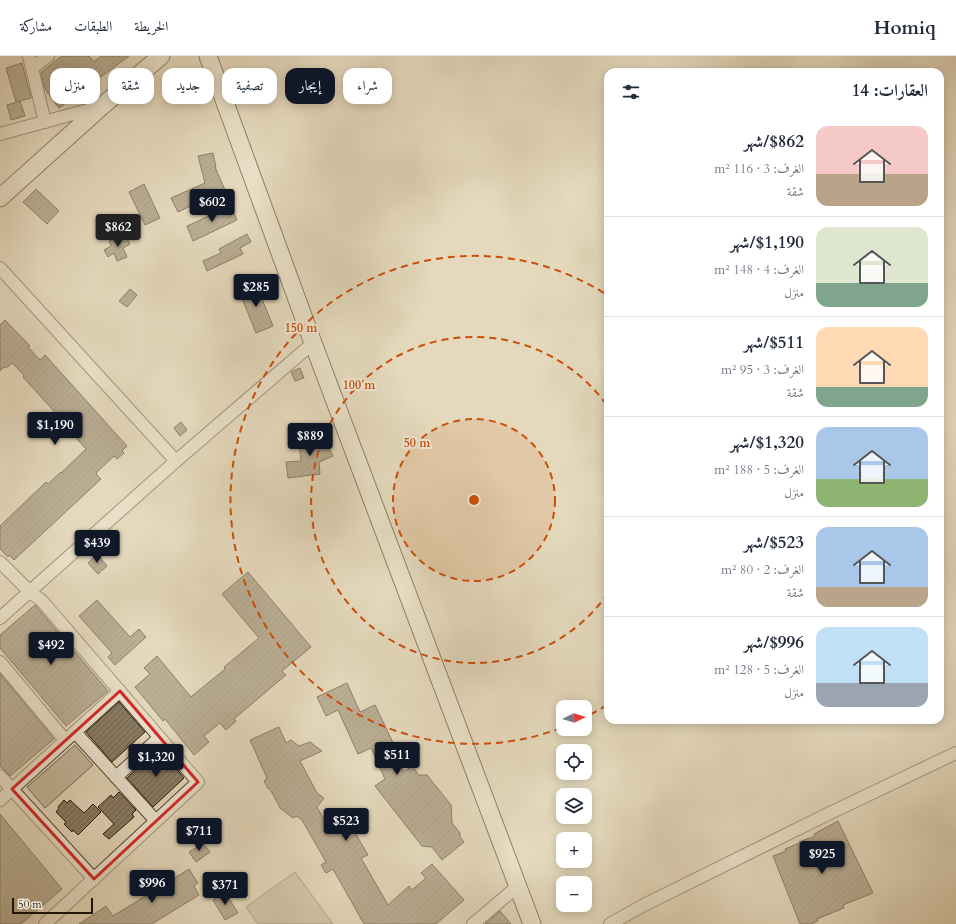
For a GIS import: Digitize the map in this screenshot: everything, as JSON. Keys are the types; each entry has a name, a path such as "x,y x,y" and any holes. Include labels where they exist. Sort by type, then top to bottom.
{"main road":[{"path":"0,198 160,56"},
{"path":"208,56 313,343 532,924"}],"street":[{"path":"45,122 31,62 48,56"},
{"path":"0,134 101,107"},
{"path":"0,268 176,462"},
{"path":"0,618 313,343"},
{"path":"0,562 30,592 42,601 198,782 46,924"},
{"path":"0,662 65,740"},
{"path":"0,800 120,691"},
{"path":"75,732 156,821"},
{"path":"116,778 160,738"},
{"path":"610,924 644,905 807,824 956,753"},
{"path":"0,776 94,879"},
{"path":"473,924 518,886"}],"highlighted area":[{"path":"120,691 198,782 94,879 12,789"}],"shaded area":[{"path":"75,745 93,765 45,808 27,787"},
{"path":"295,872 333,924 258,924 246,907"}],"building":[{"path":"62,56 89,56 94,62 101,56 129,56 113,68 108,68 108,72 100,78 100,68 50,68 50,96 45,89 41,72"},
{"path":"22,63 31,98 16,102 6,68"},
{"path":"20,101 25,116 11,120 7,105"},
{"path":"56,104 64,104 59,108"},
{"path":"213,153 215,167 225,190 178,212 171,198 205,183 198,156"},
{"path":"144,184 160,218 145,225 129,192"},
{"path":"36,189 59,211 47,224 23,202"},
{"path":"231,206 237,220 193,241 187,226"},
{"path":"247,234 251,242 240,248 243,254 207,271 203,261 221,253 219,249"},
{"path":"126,237 130,244 123,248 127,257 117,261 114,253 108,257 104,250 111,246 109,241 119,238 120,240"},
{"path":"256,284 273,326 256,333 239,291"},
{"path":"130,289 137,295 127,307 119,301"},
{"path":"5,320 30,346 28,347 40,360 45,355 127,446 122,451 124,453 117,459 114,456 98,471 96,474 101,479 14,560 9,555 8,557 0,549 0,526 46,482 48,484 86,449 23,377 24,375 12,363 0,371 0,325"},
{"path":"300,368 304,378 295,381 291,372"},
{"path":"181,422 187,430 180,436 174,428"},
{"path":"321,432 333,456 319,462 320,474 288,478 286,462 301,461 299,443"},
{"path":"97,554 107,566 98,574 88,563"},
{"path":"248,572 311,647 282,671 286,675 234,719 236,721 226,730 220,723 204,736 209,742 194,755 165,719 163,721 135,687 150,674 144,668 157,656 191,697 259,638 222,594"},
{"path":"97,600 130,637 139,629 146,637 115,665 108,657 112,653 79,616"},
{"path":"35,605 108,691 66,726 0,648 0,635"},
{"path":"0,674 54,739 10,776 0,766"},
{"path":"347,683 360,712 375,705 396,749 394,750 404,772 412,766 419,775 427,775 451,805 452,823 460,833 460,837 464,842 442,860 432,847 422,846 375,786 385,779 371,748 358,754 338,710 326,716 317,697"},
{"path":"119,702 145,732 112,762 86,732"},
{"path":"279,727 286,743 291,740 299,746 310,742 322,751 300,761 317,793 324,798 317,807 324,820 342,810 368,855 361,858 388,905 409,886 412,890 426,878 421,873 432,864 464,900 436,924 364,924 333,869 326,873 321,865 326,862 302,820 297,816 293,818 280,808 264,781 267,778 250,740"},
{"path":"159,748 184,778 153,807 127,778"},
{"path":"119,792 136,810 132,814 134,817 109,839 103,834 114,824 98,807 111,795 113,798"},
{"path":"64,800 67,803 70,800 84,813 93,804 101,812 78,835 73,830 72,832 64,824 66,822 56,812"},
{"path":"0,814 62,889 21,924 0,924"},
{"path":"838,821 873,893 843,905 844,908 817,919 818,921 811,924 800,924 773,856 786,851 785,849 800,843 799,842 815,836 814,834"},
{"path":"203,843 210,852 196,862 189,852"},
{"path":"189,869 198,883 194,886 199,895 152,924 79,924 106,906 113,916"},
{"path":"225,892 238,913 225,920 213,900"},
{"path":"500,911 511,924 485,924 499,912"}]}
